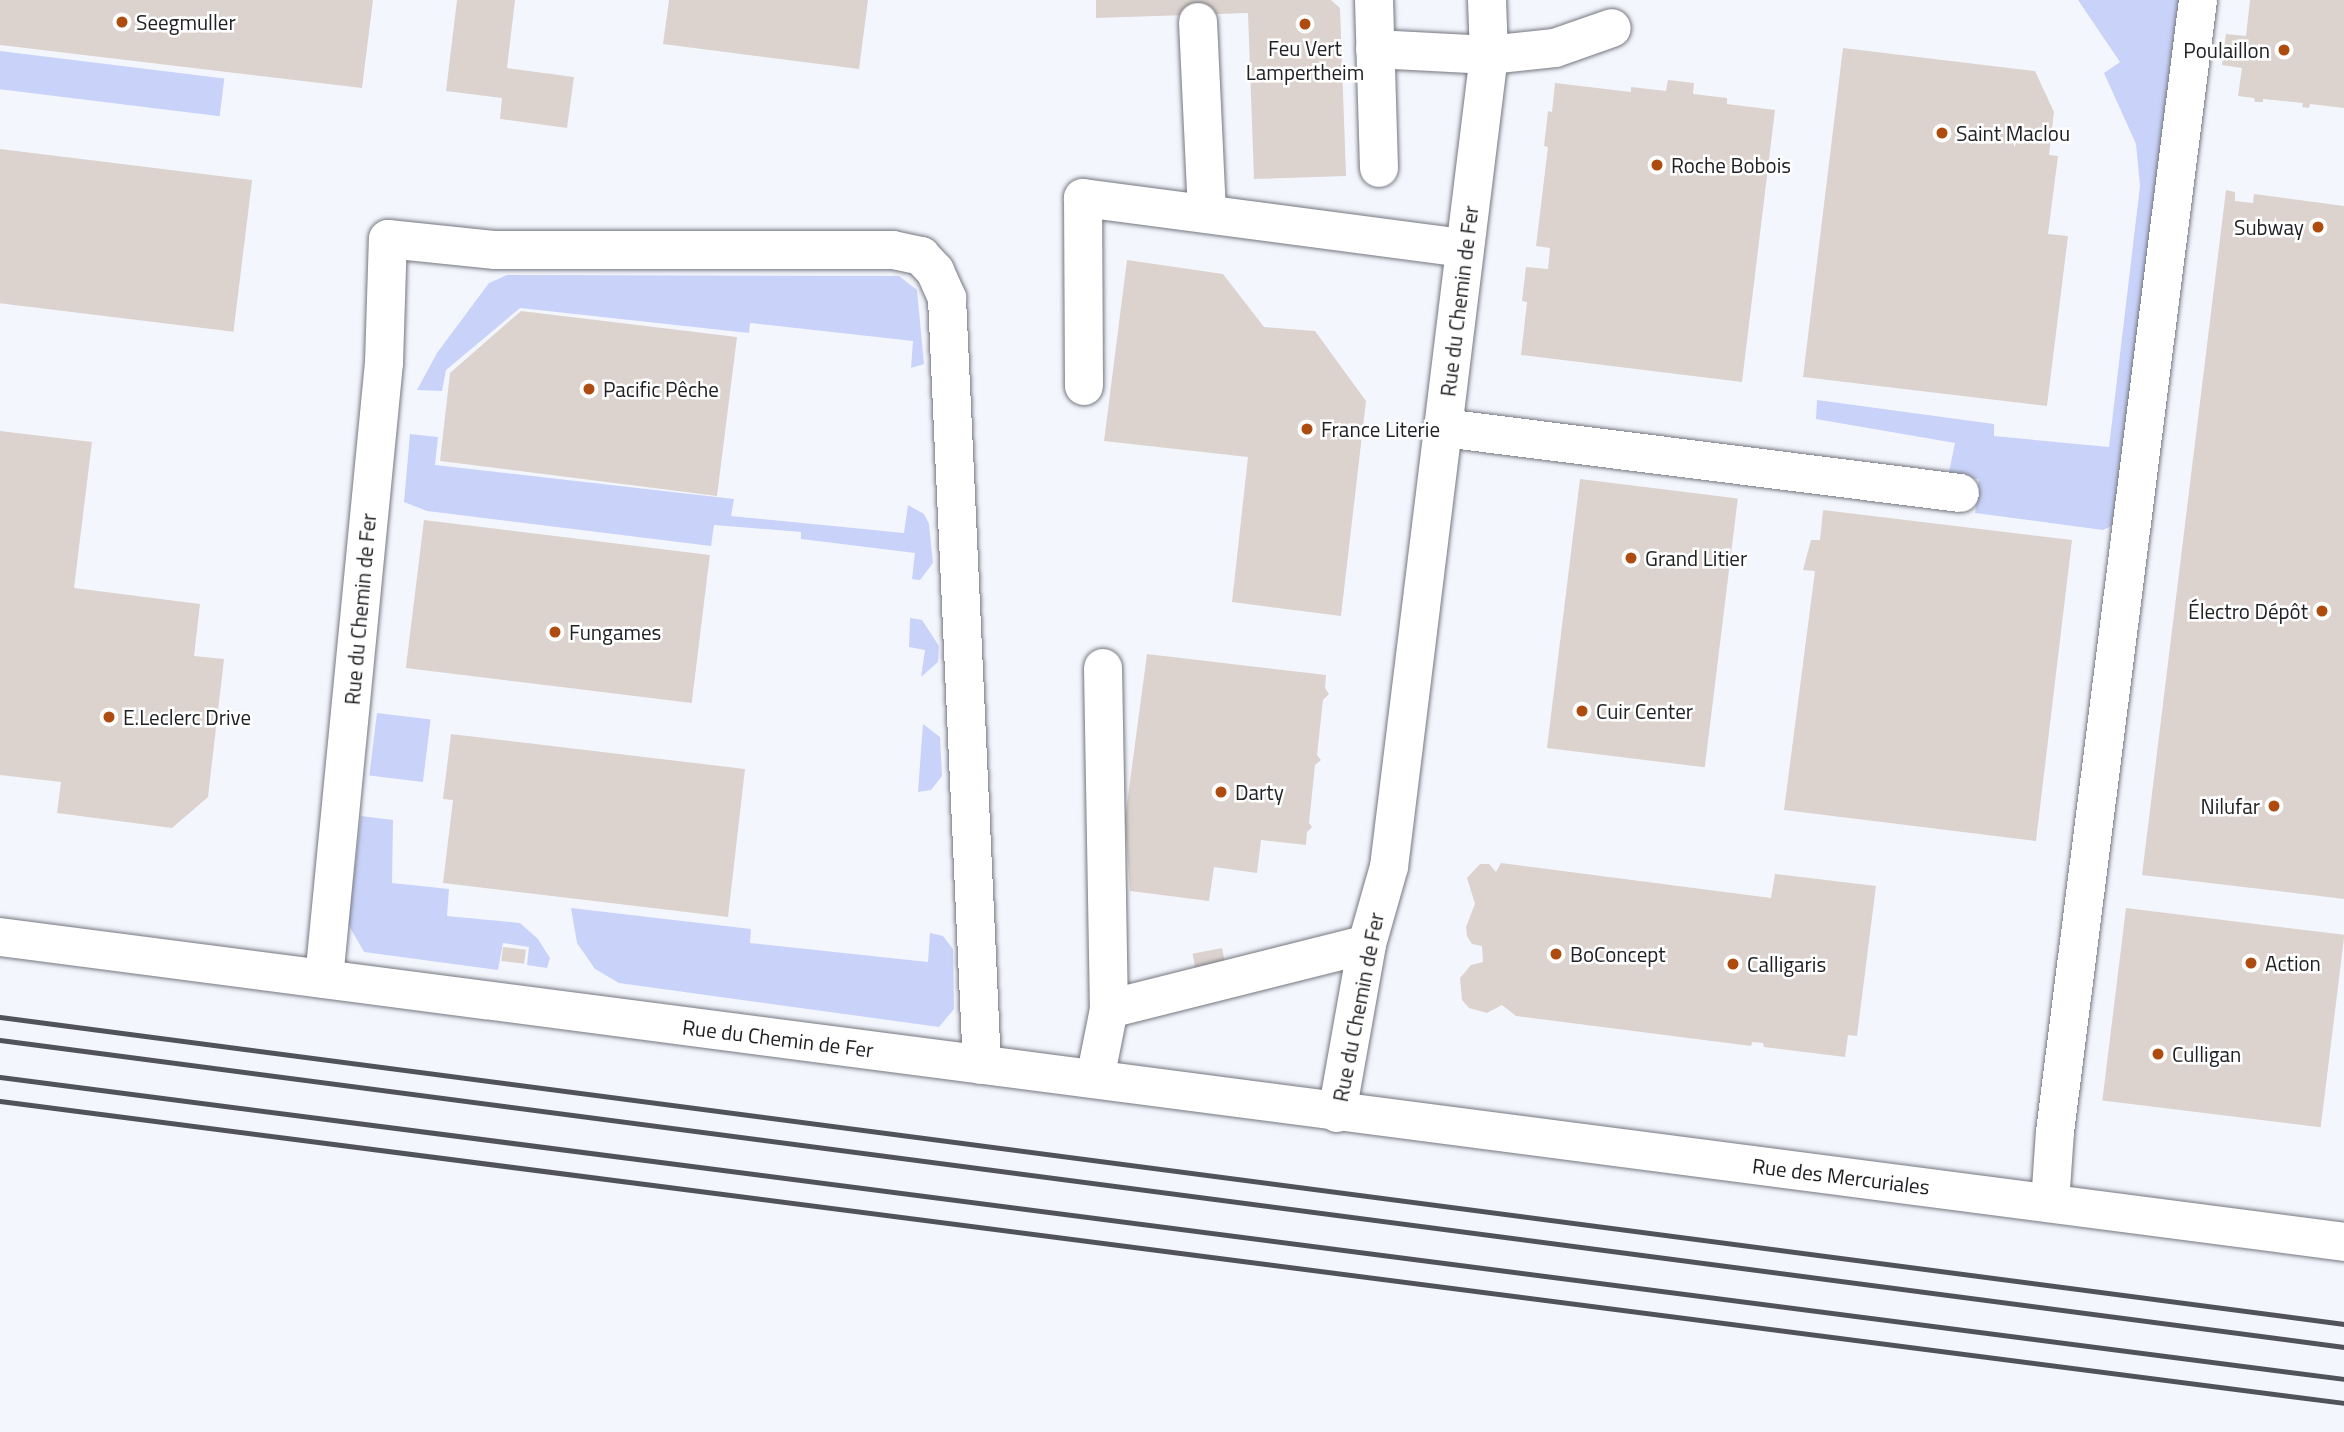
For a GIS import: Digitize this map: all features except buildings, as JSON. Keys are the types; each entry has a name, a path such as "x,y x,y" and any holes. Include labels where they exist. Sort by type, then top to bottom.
{"street":[{"path":"1374,0 1379,168"},
{"path":"1487,0 1489,55"},
{"path":"1489,55 1513,0"},
{"path":"2050,1203 2056,1132 2198,0"},
{"path":"1198,22 1208,214"},
{"path":"1375,49 1489,55 1555,48 1612,28"},
{"name":"Rue du Chemin de Fer","path":"0,937 1096,1079 1337,1113 1367,944 1390,867 1489,55"},
{"path":"1084,386 1083,198 1465,248"},
{"name":"Rue du Chemin de Fer","path":"324,979 384,363 388,239 495,250 892,250 921,256 936,271 947,298 982,1065"},
{"path":"1444,428 1960,493"},
{"path":"1096,1079 1109,1009 1103,668"},
{"path":"1109,1009 1367,944"},
{"name":"Rue des Mercuriales","path":"1337,1113 2344,1242"}],"shaded area":[{"path":"2078,0 2180,0 2122,521 2103,530 1975,513 1979,479 1948,477 1955,443 1816,419 1817,400 1994,424 1994,436 2109,447 2140,186 2136,144 2104,73 2120,62"},
{"path":"0,51 224,79 220,116 0,89"},
{"path":"507,275 899,276 917,290 924,364 911,368 913,341 750,323 749,333 520,308 446,370 442,391 417,390 437,353 489,283"},
{"path":"410,434 438,437 435,465 734,499 731,516 904,533 908,505 924,514 929,524 933,563 920,580 912,579 915,553 801,539 801,532 714,525 711,546 427,511 404,502"},
{"path":"910,618 922,620 939,646 938,662 921,677 925,650 909,647"},
{"path":"377,713 431,720 423,782 369,776"},
{"path":"923,724 940,737 942,776 931,790 918,792"},
{"path":"361,816 393,820 392,883 449,889 447,916 520,923 538,939 550,958 547,968 527,965 529,947 503,943 498,970 364,952 348,924"},
{"path":"571,908 751,929 750,943 928,962 930,933 943,936 953,949 954,1009 939,1027 619,983 595,969 577,943"}],"railway":[{"path":"0,1017 2344,1324"},
{"path":"0,1040 2344,1347"},
{"path":"0,1077 2344,1379"},
{"path":"0,1101 2344,1403"}],"place":[{"name":"Seegmuller","path":"122,22"},
{"name":"Feu Vert Lampertheim","path":"1305,24"},
{"name":"Poulaillon","path":"2284,50"},
{"name":"Saint Maclou","path":"1942,133"},
{"name":"Roche Bobois","path":"1657,165"},
{"name":"Subway","path":"2318,227"},
{"name":"Pacific Pêche","path":"589,389"},
{"name":"France Literie","path":"1307,429"},
{"name":"Grand Litier","path":"1631,558"},
{"name":"Électro Dépôt","path":"2322,611"},
{"name":"Fungames","path":"555,632"},
{"name":"Cuir Center","path":"1582,711"},
{"name":"E.Leclerc Drive","path":"109,717"},
{"name":"Darty","path":"1221,792"},
{"name":"Nilufar","path":"2274,806"},
{"name":"BoConcept","path":"1556,954"},
{"name":"Action","path":"2251,963"},
{"name":"Calligaris","path":"1733,964"},
{"name":"Culligan","path":"2158,1054"}]}
